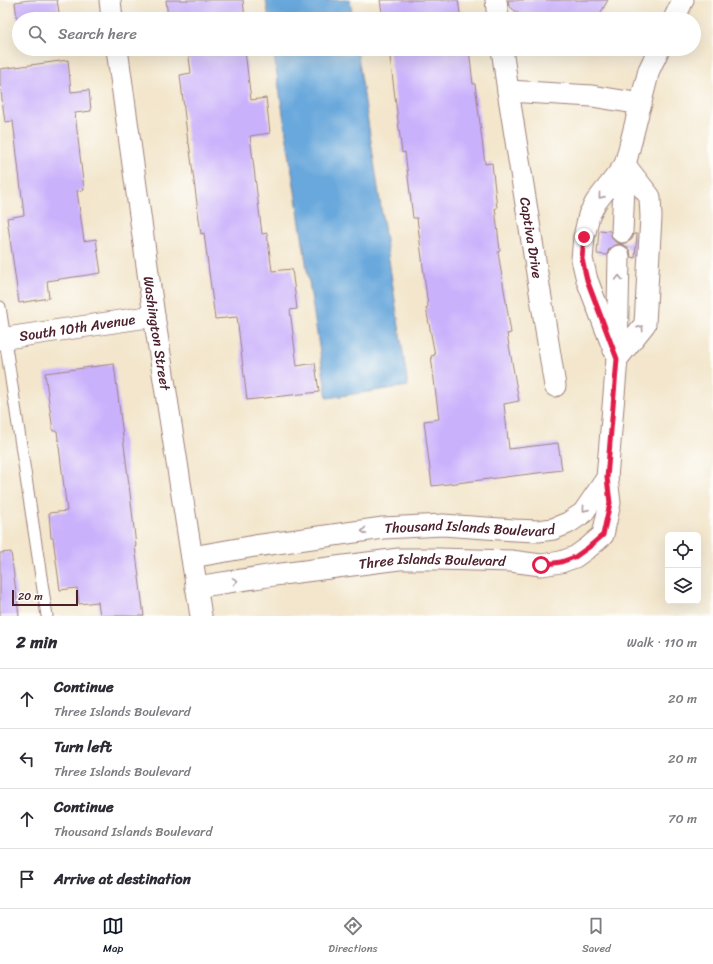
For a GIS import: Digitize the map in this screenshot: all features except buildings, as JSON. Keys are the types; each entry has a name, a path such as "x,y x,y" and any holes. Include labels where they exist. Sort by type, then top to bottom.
{"street":[{"path":"110,0 111,12"},
{"path":"496,0 497,12"},
{"path":"677,12 683,0"},
{"name":"Washington Street","path":"118,56 154,316 201,616"},
{"name":"Captiva Drive","path":"503,56 555,386"},
{"path":"622,232 625,165 649,70 656,56"},
{"path":"508,91 592,96 641,104"},
{"path":"617,359 587,280 582,259 584,237 589,215 596,202 625,165"},
{"path":"617,359 645,324 651,217 650,197 625,165"},
{"path":"607,478 617,359 620,256"},
{"name":"South 10th Avenue","path":"2,338 154,316"},
{"name":"Thousand Islands Boulevard","path":"192,557 255,546 383,528 443,525 515,530 553,530 568,523 582,513 607,478"},
{"name":"Three Islands Boulevard","path":"196,587 274,575 399,559 511,561 541,565 561,562 575,557 603,535 610,503 607,478"}],"lane":[{"path":"0,307 2,338 47,616"}],"water":[{"path":"266,0 350,0 352,12 268,12"},
{"path":"274,56 358,56 408,386 327,398"}],"route":[{"path":"541,565 561,562 575,557 603,535 610,503 607,478 617,359 587,280 582,259 584,237"}]}
